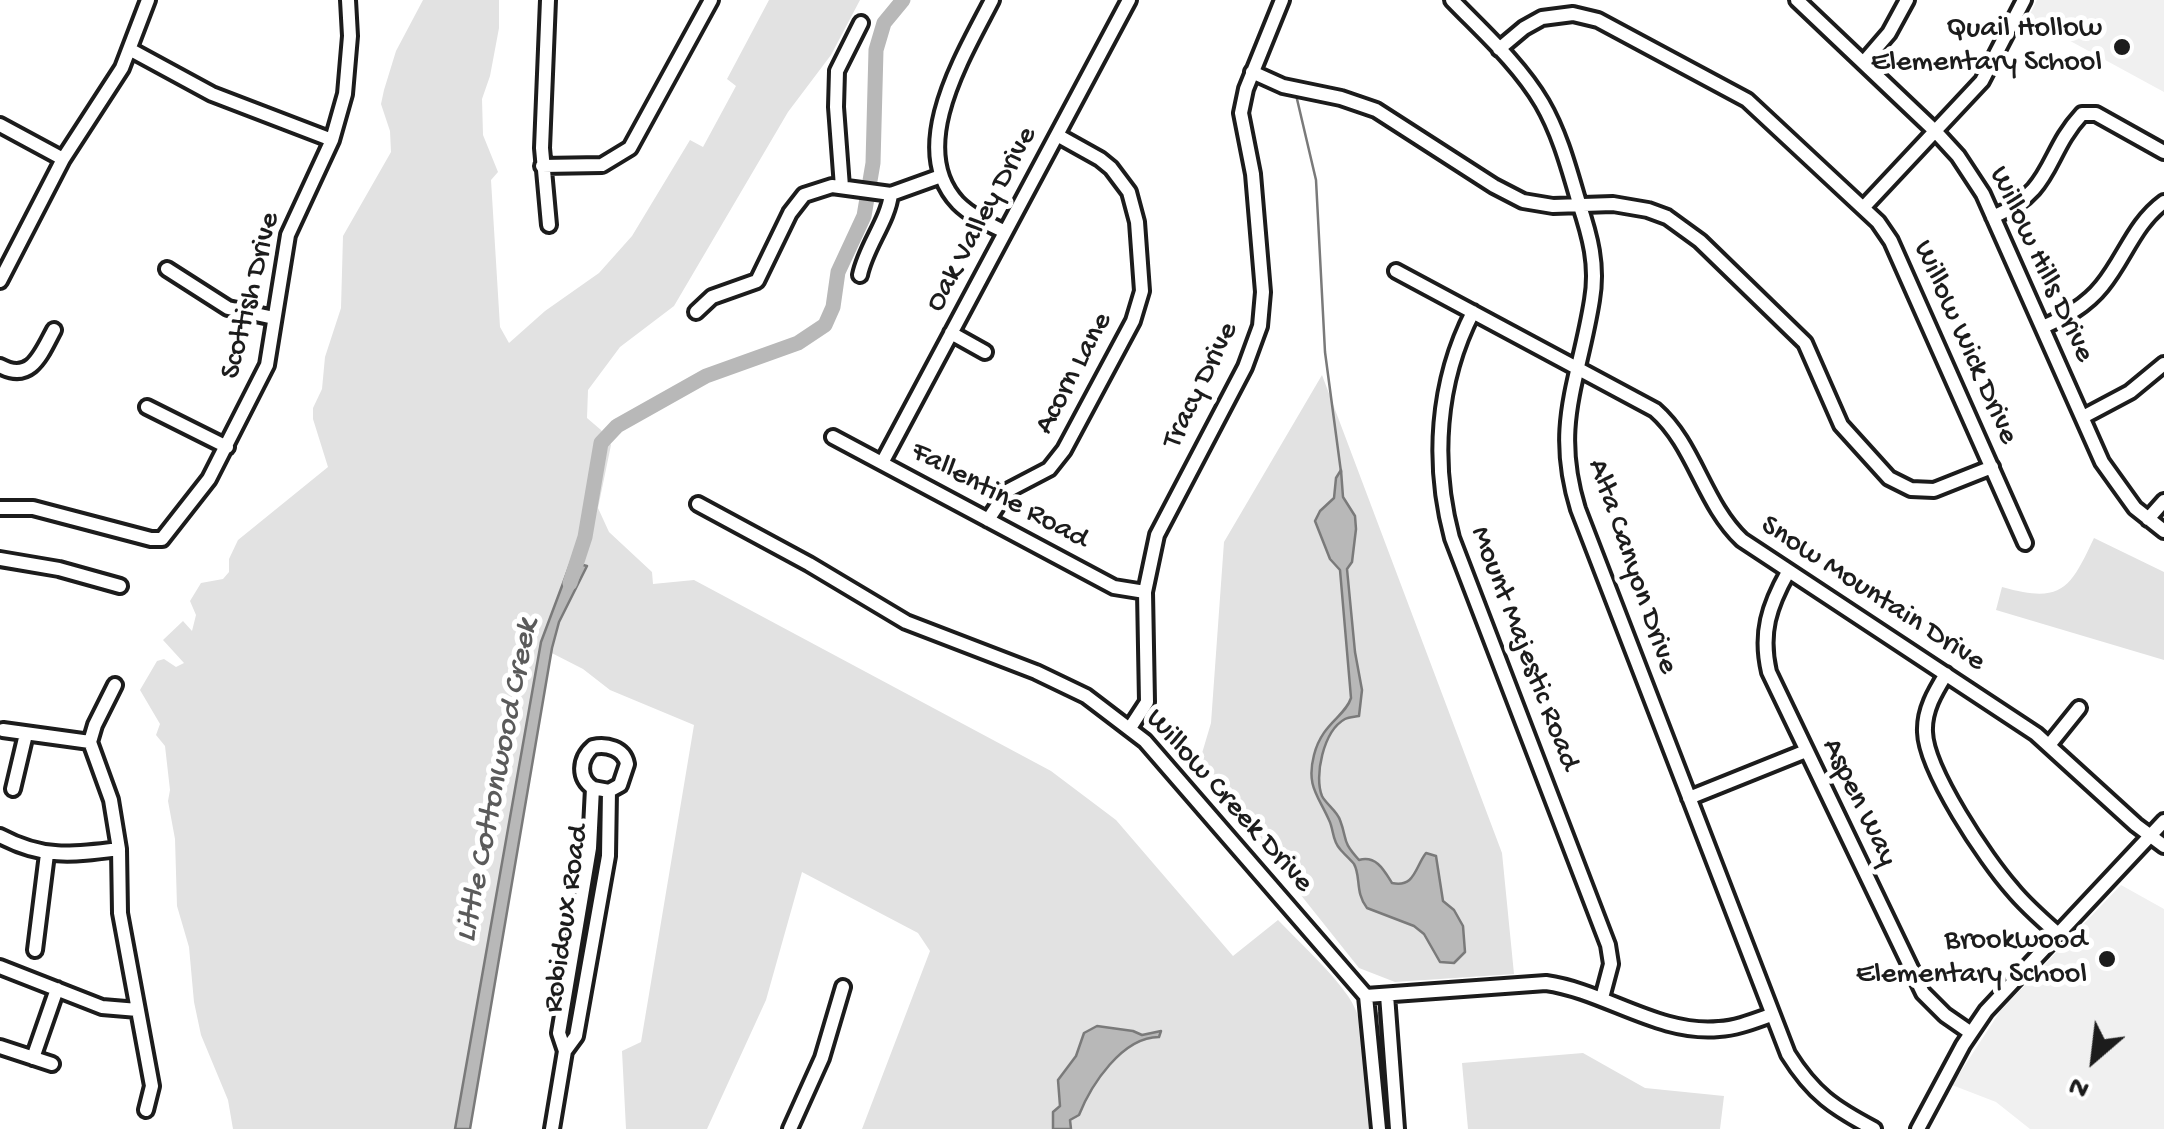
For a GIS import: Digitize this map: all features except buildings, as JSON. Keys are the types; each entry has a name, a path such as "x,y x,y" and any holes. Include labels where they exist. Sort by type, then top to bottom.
{"street":[{"path":"0,282 64,159 131,50 148,0"},
{"name":"Scottish Drive","path":"0,508 33,508 162,540 202,490 262,377 288,235 332,140 349,66 348,0"},
{"path":"548,0 542,166 549,225"},
{"path":"542,166 602,165 630,148 712,0"},
{"path":"992,0 942,112 935,143 941,176 949,191 968,212 1005,232"},
{"name":"Oak Valley Drive","path":"882,463 1129,0"},
{"name":"Tracy Drive","path":"1130,728 1147,702 1145,592 1157,534 1244,367 1260,326 1263,292 1253,174 1241,113 1252,72 1282,0"},
{"name":"Alta Canyon Drive","path":"1452,0 1527,81 1551,120 1592,244 1595,282 1565,442 1571,487 1788,1054 1807,1084 1836,1108 1874,1129"},
{"name":"Willow Hills Drive","path":"1797,0 1936,132 1968,170 2112,479 2148,520 2164,531"},
{"path":"1864,62 1889,33 1907,0"},
{"path":"1863,208 1982,81 2024,0"},
{"name":"Willow Wick Drive","path":"1499,50 1542,18 1573,14 1598,20 1747,100 1863,208 1896,249 2025,544"},
{"path":"849,189 836,71 861,23"},
{"path":"131,50 212,94 332,140"},
{"path":"1252,72 1284,86 1376,110 1508,195 1538,205 1613,204 1648,210 1684,228 1804,344 1840,425 1894,481 1911,489 1934,490 1992,467"},
{"path":"1993,217 2020,202 2042,182 2082,114 2096,114 2164,152"},
{"path":"0,125 64,159"},
{"name":"Acorn Lane","path":"988,520 1007,491 1049,470 1064,450 1132,321 1142,292 1138,222 1129,192 1100,158 1057,134"},
{"path":"696,312 712,297 758,281 790,213 804,195 823,187 887,194 941,176"},
{"path":"860,275 866,250 888,209 887,194"},
{"path":"2043,328 2079,308 2101,288 2133,235 2164,202"},
{"path":"167,270 228,308 274,318"},
{"name":"Snow Mountain Drive","path":"1396,271 1641,400 1677,434 1723,521 1742,540 2050,744 2164,846"},
{"name":"Mount Majestic Road","path":"1473,312 1457,352 1442,414 1439,461 1444,508 1452,538 1608,946 1611,964 1602,998"},
{"path":"0,366 14,373 28,370 54,330"},
{"path":"951,334 985,352"},
{"path":"2083,417 2130,392 2164,364"},
{"path":"146,408 227,446"},
{"name":"Fallentine Road","path":"834,438 1114,587 1145,592"},
{"path":"2148,520 2164,500"},
{"name":"Willow Creek Drive","path":"698,504 809,564 885,611 1060,683 1130,728 1162,757 1366,996"},
{"path":"0,559 120,586"},
{"name":"Aspen Way","path":"1788,572 1768,614 1764,652 1776,690 1923,993 1971,1033"},
{"path":"1946,674 1926,719 1930,760 1998,872 2057,933"},
{"path":"115,685 94,724 90,742 111,800 119,849 120,913 152,1086 146,1110"},
{"path":"2050,744 2079,708"},
{"path":"3,730 90,742"},
{"path":"13,788 26,734"},
{"name":"Robidoux Road","path":"599,746 616,748 626,758 624,779 609,791 593,788 582,772 588,751 599,746"},
{"path":"1689,798 1806,751"},
{"name":"Robidoux Road","path":"565,1051 559,1033 590,848 593,788"},
{"name":"Robidoux Road","path":"552,1129 565,1051 576,1036 608,856 609,791"},
{"path":"1918,1129 1971,1033 1997,996 2164,821"},
{"path":"0,836 25,849 47,854 119,849"},
{"path":"35,950 47,854"},
{"path":"0,967 102,1007 138,1010"},
{"path":"1379,1129 1366,996 1546,984 1700,1030 1732,1028 1771,1016"},
{"path":"790,1129 822,1058 843,987"},
{"path":"34,1058 56,989"},
{"path":"1387,995 1397,1129"},
{"path":"0,1047 52,1064"}],"shaded area":[{"path":"423,0 499,0 499,28 482,99 483,135 498,172 491,180 500,327 509,343 545,311 599,273 632,236 690,140 703,147 736,86 727,79 769,0 860,0 831,55 788,112 674,306 620,347 588,390 587,418 611,445 598,508 609,532 652,572 653,584 694,580 1051,771 1116,820 1233,956 1278,920 1332,976 1356,1010 1365,1043 1370,1129 862,1129 930,951 918,933 802,872 766,1000 707,1129 626,1129 622,1051 641,1042 694,725 610,690 583,669 540,647 455,1129 233,1129 228,1100 201,1035 194,1002 189,947 177,906 175,839 165,746 156,735 160,724 140,690 157,661 164,659 176,667 184,663 163,640 183,621 192,631 196,615 190,601 201,583 223,579 229,572 229,559 238,540 328,467 313,408 322,389 325,357 341,308 343,236 391,152 390,131 381,104 396,51"},
{"name":"Quail Hollow Elementary School","path":"2037,0 2164,0 2164,92 2028,18"},
{"path":"1322,375 1502,853 1514,974 1395,982 1359,968 1202,771 1200,760 1211,723 1224,542"},
{"path":"1341,470 1343,497 1355,516 1352,562 1347,569 1362,690 1359,716 1337,725 1326,744 1320,788 1339,817 1353,853 1359,860 1379,865 1392,883 1410,879 1426,853 1436,856 1443,901 1463,926 1465,952 1454,963 1440,962 1424,934 1414,926 1367,908 1354,864 1336,842 1312,783 1318,744 1351,698 1340,570 1330,559 1315,521 1334,498"},
{"path":"2094,538 2164,572 2164,660 1996,610 2002,587 2038,594 2062,588 2078,570"},
{"path":"571,562 587,566 559,622 552,648 470,1129 455,1129 541,642"},
{"name":"Brookwood Elementary School","path":"2121,885 2164,909 2164,1129 2030,1129 1996,1102 1952,1085 2001,1010"},
{"path":"1097,1026 1142,1035 1161,1031 1159,1037 1133,1045 1110,1065 1079,1115 1070,1120 1071,1129 1053,1129 1053,1112 1060,1106 1058,1080 1076,1056 1084,1033"},
{"path":"1583,1053 1645,1088 1724,1096 1720,1129 1468,1129 1462,1063"}],"waterway":[{"name":"Little Cottonwood Creek","path":"570,583 585,537 601,443 617,426 706,376 798,343 825,325 833,307 838,272 864,216 873,163 876,50 884,23 903,0"},
{"path":"1297,99 1316,180 1325,352 1341,472"},
{"path":"1379,1013 1384,1069"},
{"path":"1385,1081 1389,1129"}],"place":[{"name":"Quail Hollow Elementary School","path":"2122,47"},
{"name":"Brookwood Elementary School","path":"2107,959"}]}
